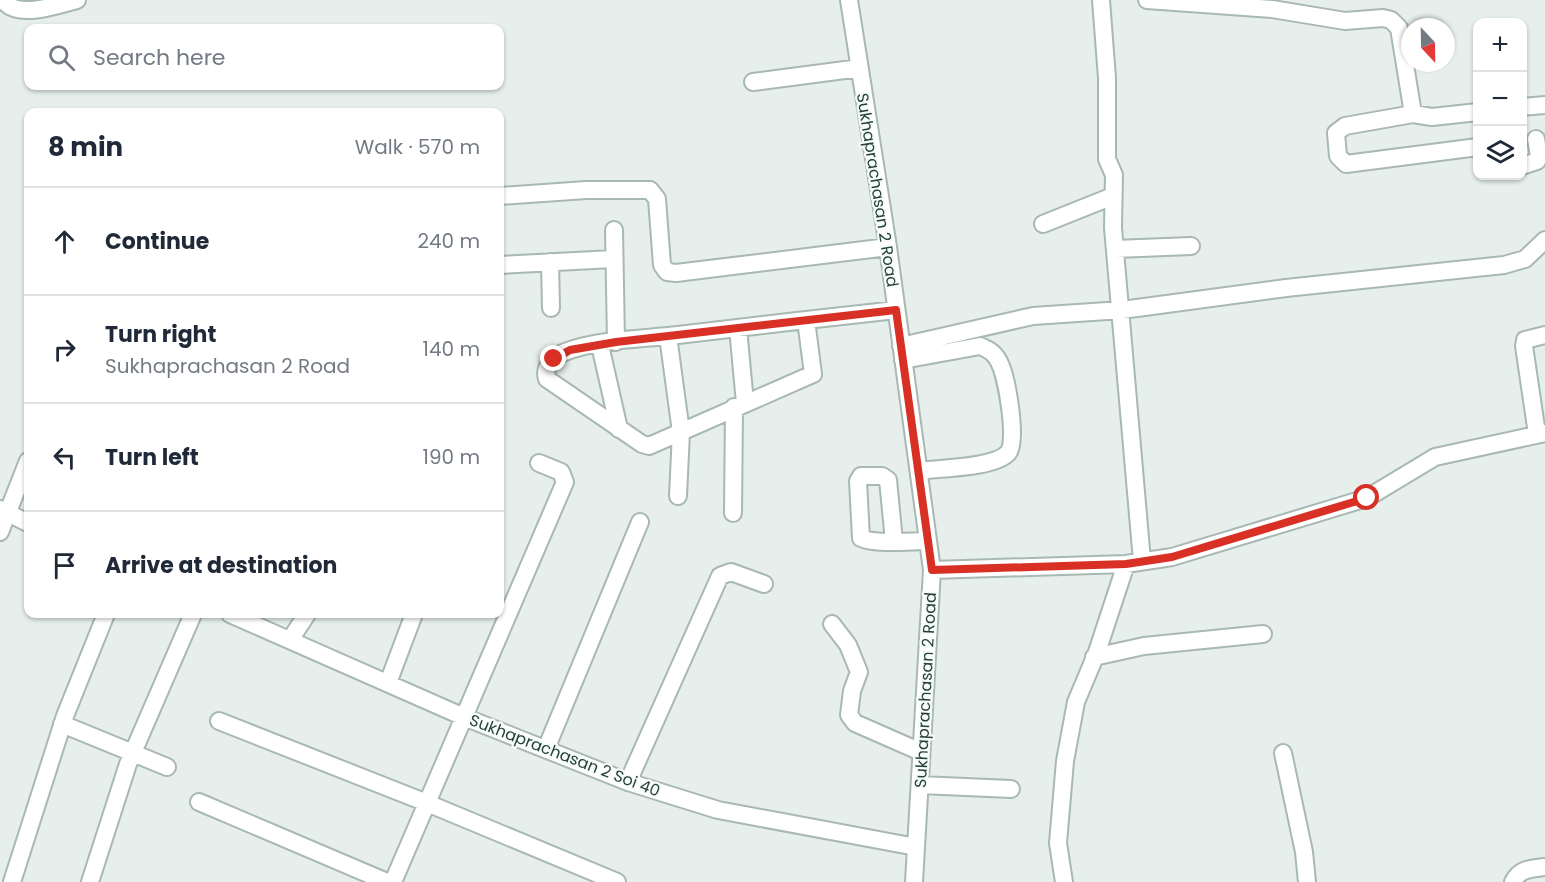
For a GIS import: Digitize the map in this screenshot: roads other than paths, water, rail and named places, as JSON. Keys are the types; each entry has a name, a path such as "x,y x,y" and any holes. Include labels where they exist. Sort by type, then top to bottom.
{"street":[{"path":"3,0 8,6 21,10 77,0"},
{"name":"Sukhaprachasan 2 Road","path":"849,0 888,247 932,570 915,882"},
{"path":"1064,882 1058,843 1065,761 1076,702 1134,562 1122,310 1115,249 1114,175 1107,159 1107,78 1101,0"},
{"path":"1147,0 1272,9 1345,21 1383,18 1391,20 1399,28 1413,114"},
{"path":"753,82 860,68"},
{"path":"1527,107 1545,105"},
{"path":"1473,113 1432,117 1413,114 1339,128 1336,133 1341,161 1346,164 1473,148"},
{"path":"1527,164 1537,161 1539,156 1534,140"},
{"path":"504,196 586,190 650,190 657,199 662,265 667,272 676,273 888,247"},
{"path":"1043,225 1113,196"},
{"path":"614,230 608,343 619,429"},
{"path":"902,353 1033,316 1122,310 1286,288 1504,265 1525,259 1545,240"},
{"path":"1115,249 1191,246"},
{"path":"504,265 613,259"},
{"path":"550,262 551,308"},
{"path":"806,320 813,374 649,446 619,429 547,379 545,373 548,366 562,353 608,343 806,320 896,310"},
{"path":"733,513 740,405 738,328"},
{"path":"932,570 1134,562 1172,557 1374,495 1435,457 1541,433 1524,346 1525,340 1545,335"},
{"path":"668,336 681,432 678,496"},
{"path":"902,353 980,346 992,351 1000,364 1005,383 1014,443 1008,453 995,462 919,471"},
{"path":"393,882 565,482 561,472 539,463"},
{"path":"0,532 4,511 24,469"},
{"path":"4,511 24,521"},
{"path":"546,749 640,522"},
{"path":"894,541 928,541"},
{"path":"628,782 720,576 731,572 764,584"},
{"path":"12,879 62,724 104,618"},
{"path":"90,882 132,754 192,618"},
{"name":"Sukhaprachasan 2 Soi 40","path":"239,618 464,717 628,782 717,810 916,846"},
{"path":"290,640 304,618"},
{"path":"388,683 412,618"},
{"path":"832,624 848,645 859,672 852,691 849,715 855,723 921,752"},
{"path":"1094,657 1144,646 1263,634"},
{"path":"219,721 427,803 616,882"},
{"path":"62,724 167,767"},
{"path":"1283,753 1304,852 1307,882"},
{"path":"920,785 1011,789"},
{"path":"199,802 387,882"},
{"path":"1513,882 1518,873 1526,869 1545,867"}]}
